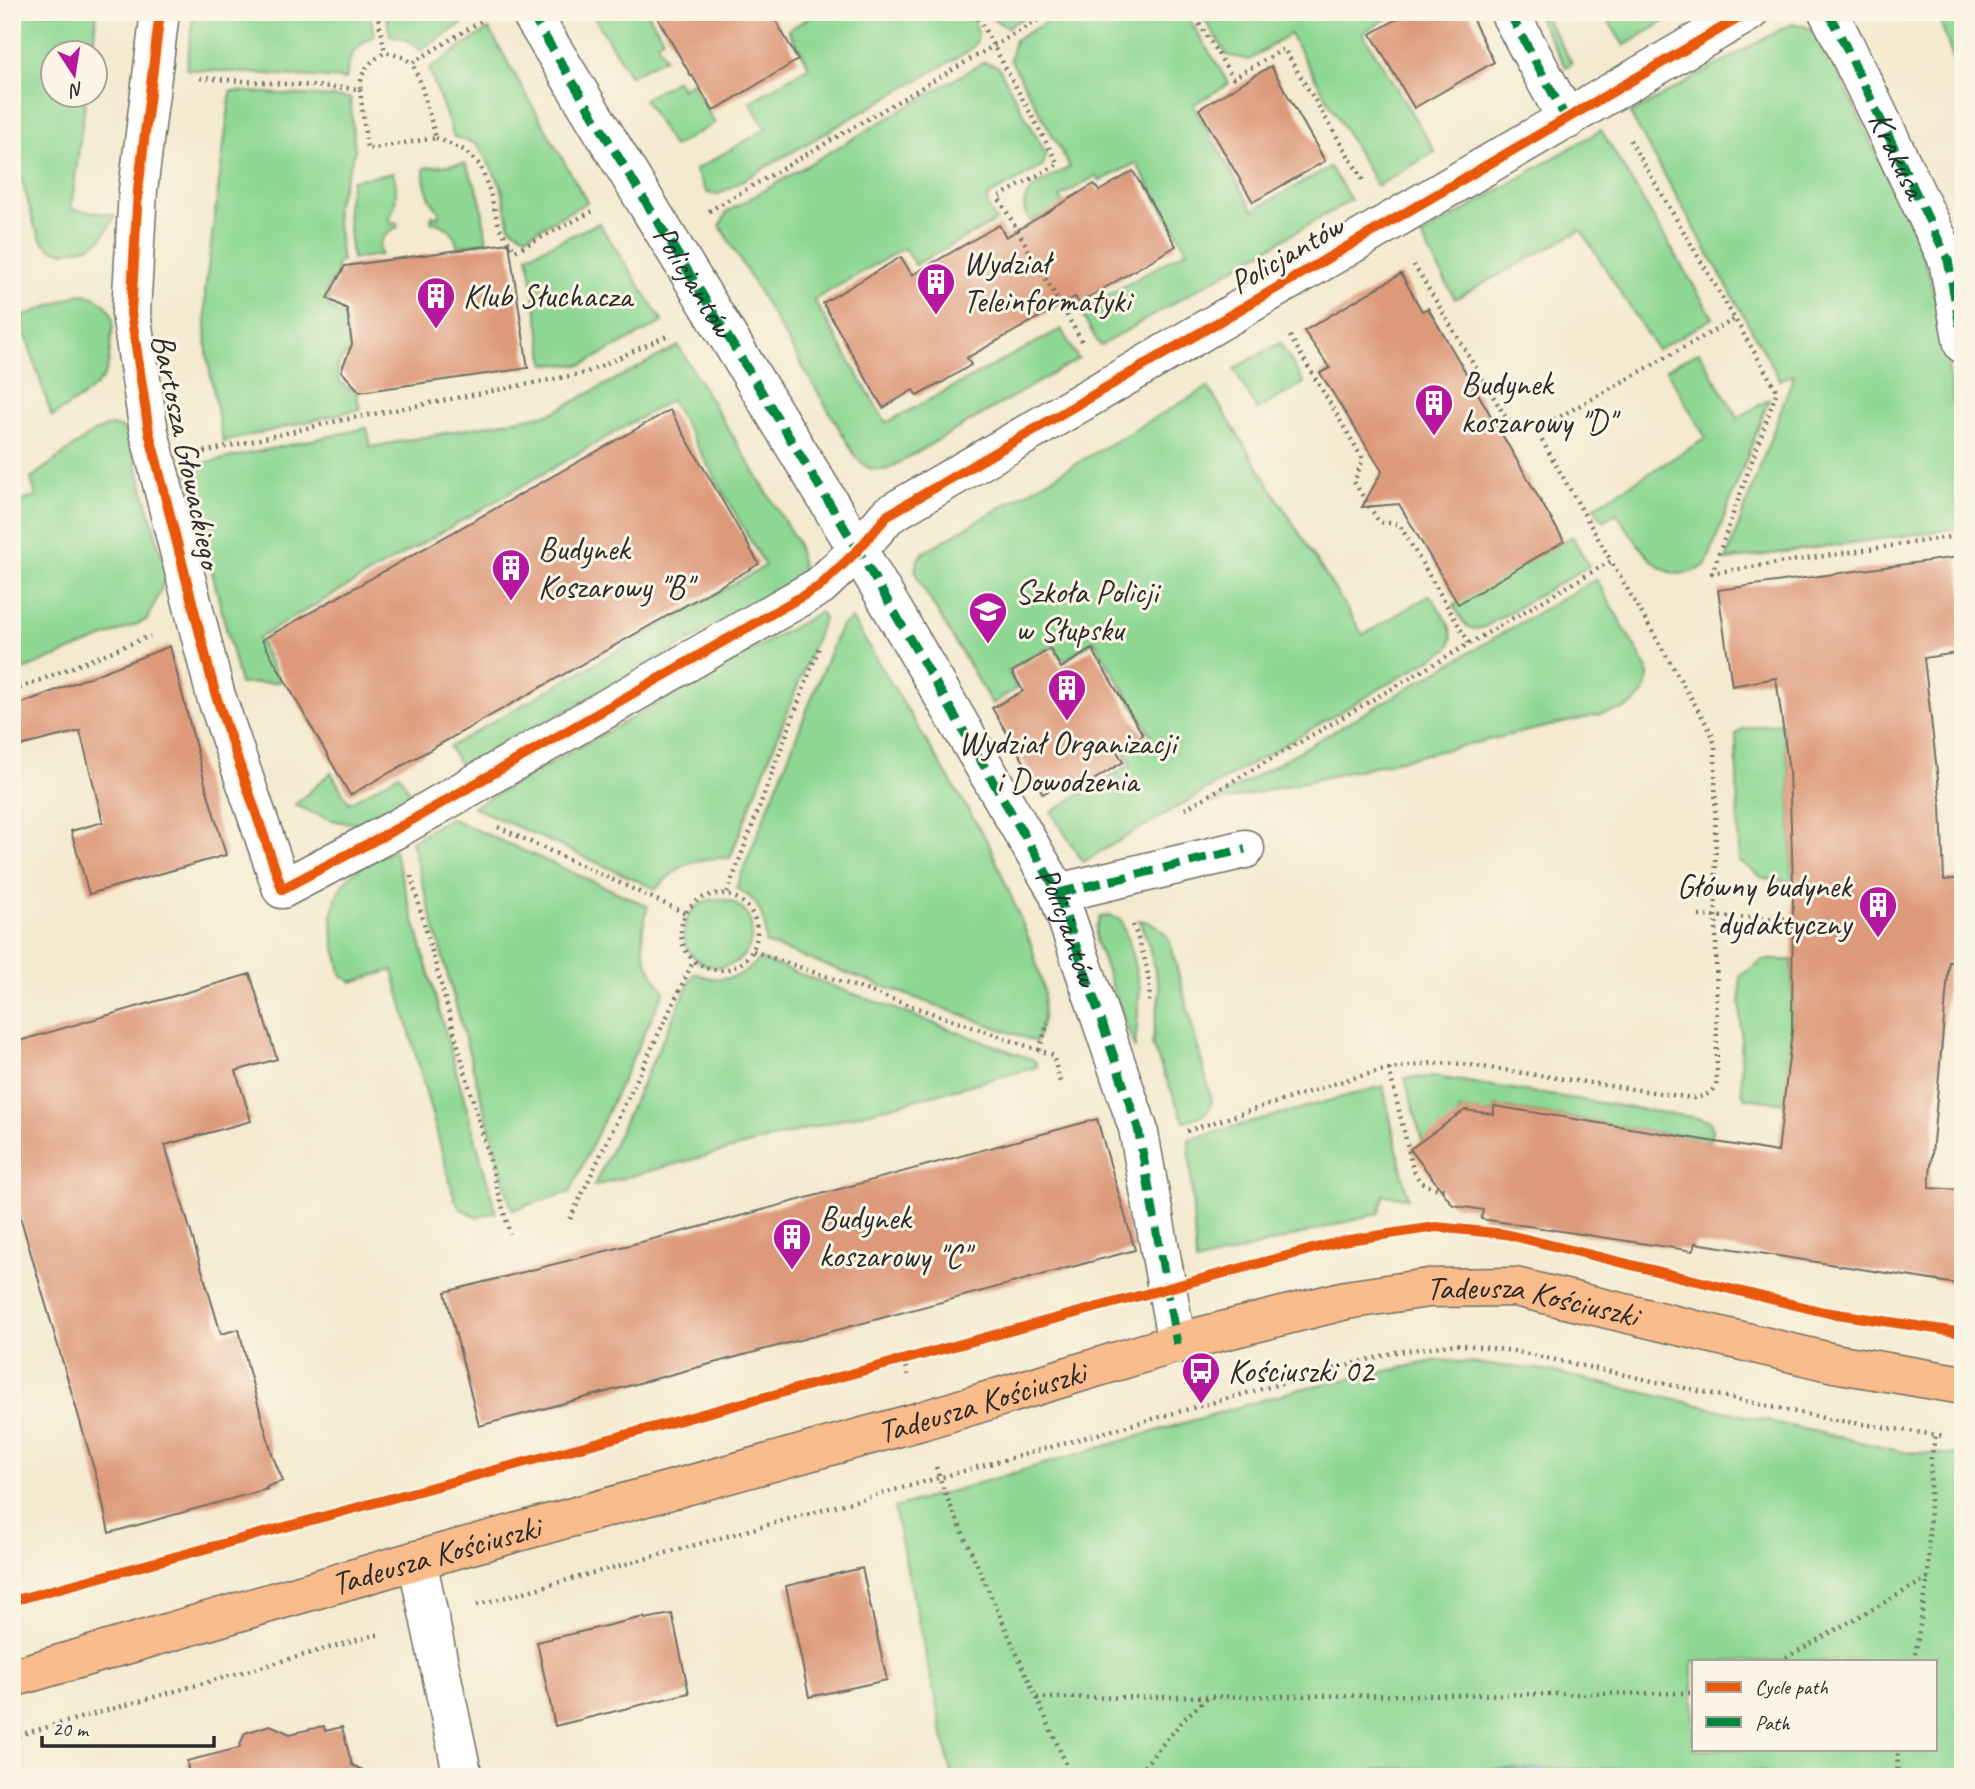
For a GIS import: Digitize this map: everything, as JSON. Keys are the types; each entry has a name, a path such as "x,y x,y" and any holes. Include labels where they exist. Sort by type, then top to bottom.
{"main road":[{"name":"Tadeusza Kościuszki","path":"12,1678 417,1560 921,1421 1177,1343 1346,1300 1427,1288 1515,1287 1834,1363 1963,1385"}],"street":[{"name":"Bartosza Głowackiego","path":"160,12 138,190 131,313 149,432 215,693 282,889 398,828"},
{"name":"Policjantów","path":"530,12 858,550 1058,893 1138,1128 1177,1343"},
{"path":"1509,12 1567,120"},
{"name":"Policjantów","path":"858,550 888,515 1749,12"},
{"name":"Krakusa","path":"1828,12 1948,260 1963,344"},
{"path":"398,828 820,586 858,550"},
{"path":"1058,893 1245,849"},
{"path":"417,1560 463,1777"}],"path":[{"path":"377,12 385,52"},
{"path":"975,12 1058,164 998,197 1108,388"},
{"path":"667,236 1052,12"},
{"path":"1187,1131 1349,1079 1389,1069 1433,1063 1462,1064 1693,1098 1705,1096 1714,1090 1717,1082 1715,746 1711,732 1536,430 1508,421 1284,49 1233,78 1192,12"},
{"path":"412,63 494,13"},
{"path":"385,52 403,57 412,63 420,81 436,138"},
{"path":"385,52 364,70 360,89 367,149 436,138 464,150 480,165 499,227 515,251 638,188"},
{"path":"153,75 360,89"},
{"path":"1605,97 1777,391 1713,573 1963,535"},
{"path":"157,463 338,421 585,373 714,315"},
{"path":"1536,430 1735,319"},
{"path":"1284,326 1363,459 1354,482 1379,522 1399,524 1469,643"},
{"path":"1175,816 1611,561"},
{"path":"727,893 829,621 833,607 820,586"},
{"path":"13,691 196,618"},
{"path":"443,802 685,913"},
{"path":"398,828 510,1234"},
{"path":"727,893 743,902 753,913 758,929 753,951 737,967 722,971 706,970 693,962 684,949 679,934 685,913 701,898 727,893"},
{"path":"1699,916 1793,919"},
{"path":"753,951 1053,1055 1061,1086"},
{"path":"570,1219 693,962"},
{"path":"1389,1069 1418,1180 1426,1186 1446,1190"},
{"path":"12,1737 375,1635 384,1635 390,1639 468,1618 470,1611 476,1606 1396,1352 1456,1344 1514,1351 1828,1419 1949,1436"},
{"path":"921,1421 945,1493 1072,1777"},
{"path":"1914,1660 1928,1578 1931,1458 1936,1435"},
{"path":"1782,1660 1928,1578"},
{"path":"1037,1698 1692,1693"},
{"path":"1135,1777 1186,1717 1208,1697"},
{"path":"1896,1750 1897,1777"}],"green space":[{"path":"12,12 97,12 94,38 38,38 38,108 84,108 71,209 115,215 100,240 88,247 63,252 52,249 42,241 35,227 12,144"},
{"path":"194,12 370,12 374,36 353,53 346,79 186,69"},
{"path":"386,12 479,13 421,50 407,40 390,35"},
{"path":"591,12 647,12 663,38 657,43 665,58 630,76"},
{"path":"805,12 969,12 977,27 978,36 970,50 719,194 707,193 695,170 766,129 750,102 809,66 788,30 808,18"},
{"path":"989,12 1034,12 1007,27 994,20"},
{"path":"1064,12 1185,12 1229,84 1193,105 1253,210 1330,167 1351,200 1100,346 1080,311 1187,250 1136,163 1100,181 1096,176 1060,197 1064,206 1030,221 1025,211 1028,194 1043,181 1070,167 1010,59 1015,40"},
{"path":"1200,12 1398,12 1363,33 1435,152 1377,186 1290,34 1249,60 1227,55"},
{"path":"1535,12 1542,12 1572,63 1566,67"},
{"path":"1603,12 1680,12 1624,46"},
{"path":"1937,12 1963,12 1963,88"},
{"path":"1793,24 1805,26 1821,36 1913,231 1929,274 1941,318 1961,453 1963,528 1726,560 1794,374 1780,380 1630,114"},
{"path":"489,29 587,202 526,236 510,227 501,185 477,144 454,137 429,69"},
{"path":"984,62 998,66 1046,154 1043,166 990,195 987,200 988,207 996,221 915,265 904,248 814,300 886,423 1061,329 1078,359 888,469 874,469 856,457 720,226 727,212"},
{"path":"677,80 682,89 691,82 715,123 673,147 644,99"},
{"path":"231,91 350,98 355,151 335,208 342,261 336,263 338,275 329,286 327,294 330,308 344,317 350,351 339,364 339,381 356,390 360,409 223,442 207,355 205,291"},
{"path":"1601,130 1713,318 1657,350 1581,230 1455,299 1421,236"},
{"path":"465,163 481,203 487,242 457,246 448,229 431,222 432,216 438,217 439,211 427,191 424,168"},
{"path":"393,173 396,196 389,219 391,224 396,222 398,227 383,238 381,255 352,259 347,207 352,180"},
{"path":"599,223 663,322 582,365 545,364 528,255"},
{"path":"81,294 102,302 112,315 108,364 104,376 96,385 52,417 20,317"},
{"path":"1280,343 1304,383 1257,410 1234,369"},
{"path":"678,346 797,542 804,576 463,770 449,747 765,566 671,400 258,638 280,682 240,684 186,467 367,428 371,447 552,413"},
{"path":"1699,352 1738,418 1769,399 1706,565 1690,572 1676,573 1653,562 1616,513 1603,521 1594,507 1706,438 1666,369"},
{"path":"1208,387 1363,635 1430,595 1447,621 1452,635 1451,642 1448,649 1083,862 1051,812 1131,764 1124,752 1151,735 1094,641 1063,661 1052,645 1008,671 1017,688 992,704 919,581 916,565 924,552"},
{"path":"109,426 120,427 128,433 167,576 147,620 13,674 12,503 36,497 31,478 94,432"},
{"path":"1572,536 1589,566 1484,627 1478,629 1465,624 1454,605"},
{"path":"1596,579 1647,668 1646,687 1640,698 1630,706 1208,804"},
{"path":"820,612 824,618 730,858 707,859 689,864 672,873 656,889 473,807"},
{"path":"852,619 989,844 1031,944 1044,991 1043,1019 1036,1042 765,943 765,926 760,911 751,898 736,888 840,627"},
{"path":"1782,723 1789,771 1793,882 1763,878 1739,861 1736,735 1743,729"},
{"path":"331,772 349,803 399,774 413,797 380,816 350,823 331,820 295,805"},
{"path":"450,818 648,906 643,930 644,951 651,971 664,991 570,1192 512,1210 411,841"},
{"path":"394,850 496,1212 477,1217 461,1209 455,1200 393,970 352,982 342,976 335,949 333,911 342,886 366,864"},
{"path":"718,899 731,902 742,909 749,920 752,933 749,946 742,957 731,964 718,967 705,964 694,957 687,946 684,933 687,920 694,909 705,902"},
{"path":"1111,916 1121,920 1140,988 1135,1049 1096,941 1096,928 1100,917"},
{"path":"1139,920 1158,927 1170,942 1212,1101 1205,1113 1184,1121 1152,1045 1160,991 1147,939"},
{"path":"759,959 1031,1059 1036,1062 1037,1067 594,1186 694,973 712,978 729,978 745,972"},
{"path":"1763,960 1792,960 1792,1031 1785,1103 1745,1098 1742,1092 1740,976"},
{"path":"1435,1077 1709,1120 1711,1138 1710,1141 1495,1106 1494,1114 1459,1110 1455,1139 1422,1141 1405,1078"},
{"path":"1383,1086 1408,1198 1384,1195 1379,1213 1196,1263 1189,1139"},
{"path":"1439,1360 1545,1370 1904,1452 1963,1455 1963,1777 952,1777 894,1508 1300,1389"}],"water":[{"path":"1376,1769 1679,1769 1762,1772 1774,1777 1354,1777"}],"building":[{"path":"654,12 771,12 798,60 713,111"},
{"path":"1409,12 1469,12 1494,62 1414,108 1371,34"},
{"path":"1271,66 1325,161 1253,202 1199,109"},
{"name":"Wydział Teleinformatyki","path":"1133,171 1176,246 1079,303 1075,297 967,358 971,365 943,382 917,396 913,390 883,408 823,303 901,257 912,275 999,225 1006,237 1094,184 1099,191"},
{"name":"Klub Słuchacza","path":"509,243 528,368 360,392 341,371 352,344 347,309 327,298 345,266"},
{"name":"Budynek koszarowy \"D\"","path":"1401,274 1422,311 1428,308 1564,541 1458,604 1399,504 1362,507 1382,471 1320,373 1330,368 1304,331"},
{"name":"Budynek Koszarowy \"B\"","path":"670,410 759,564 350,795 262,640"},
{"name":"Główny budynek dydaktyczny","path":"1957,557 1963,594 1963,652 1924,658 1941,806 1944,880 1963,878 1963,962 1949,962 1929,1188 1963,1190 1963,1285 1695,1243 1693,1251 1481,1219 1483,1210 1453,1205 1410,1149 1465,1110 1494,1114 1494,1106 1778,1152 1792,1031 1793,882 1789,771 1776,678 1732,686 1718,590"},
{"path":"170,646 226,855 89,894 71,831 103,822 80,731 12,748 12,707"},
{"name":"Wydział Organizacji i Dowodzenia","path":"1050,649 1061,668 1092,649 1143,735 1116,750 1123,762 1077,790 1070,778 1043,794 992,708 1023,691 1012,672"},
{"path":"250,974 277,1059 236,1071 251,1121 165,1145 221,1334 239,1329 273,1457 283,1481 266,1487 267,1489 109,1533 99,1486 12,1189 12,1043"},
{"name":"Budynek koszarowy \"C\"","path":"1097,1119 1135,1250 479,1426 445,1292 696,1228"},
{"path":"862,1568 887,1680 809,1697 786,1586"},
{"path":"672,1614 689,1693 555,1726 537,1642 644,1617"},
{"path":"270,1725 290,1734 324,1726 325,1731 342,1727 352,1765 378,1777 189,1777 187,1761 239,1748 245,1733"}],"marked path":[{"path":"530,12 858,550 1058,893 1138,1128 1177,1344"},
{"path":"1509,12 1567,120"},
{"path":"1828,12 1948,260 1963,344"},
{"path":"1058,893 1245,849"}],"cycle path":[{"path":"160,12 138,190 131,313 149,432 215,693 282,889 398,828 820,586 858,550 888,515 1749,12"},
{"path":"12,1601 1342,1241 1436,1227 1505,1234 1824,1312 1963,1333"}],"place":[{"name":"Wydział Teleinformatyki","path":"936,316"},
{"name":"Klub Słuchacza","path":"436,330"},
{"name":"Budynek koszarowy \"D\"","path":"1434,437"},
{"name":"Budynek Koszarowy \"B\"","path":"511,602"},
{"name":"Szkoła Policji w Słupsku","path":"988,645"},
{"name":"Wydział Organizacji i Dowodzenia","path":"1067,722"},
{"name":"Główny budynek dydaktyczny","path":"1878,939"},
{"name":"Budynek koszarowy \"C\"","path":"792,1271"},
{"name":"Kościuszki 02","path":"1201,1405"}]}
